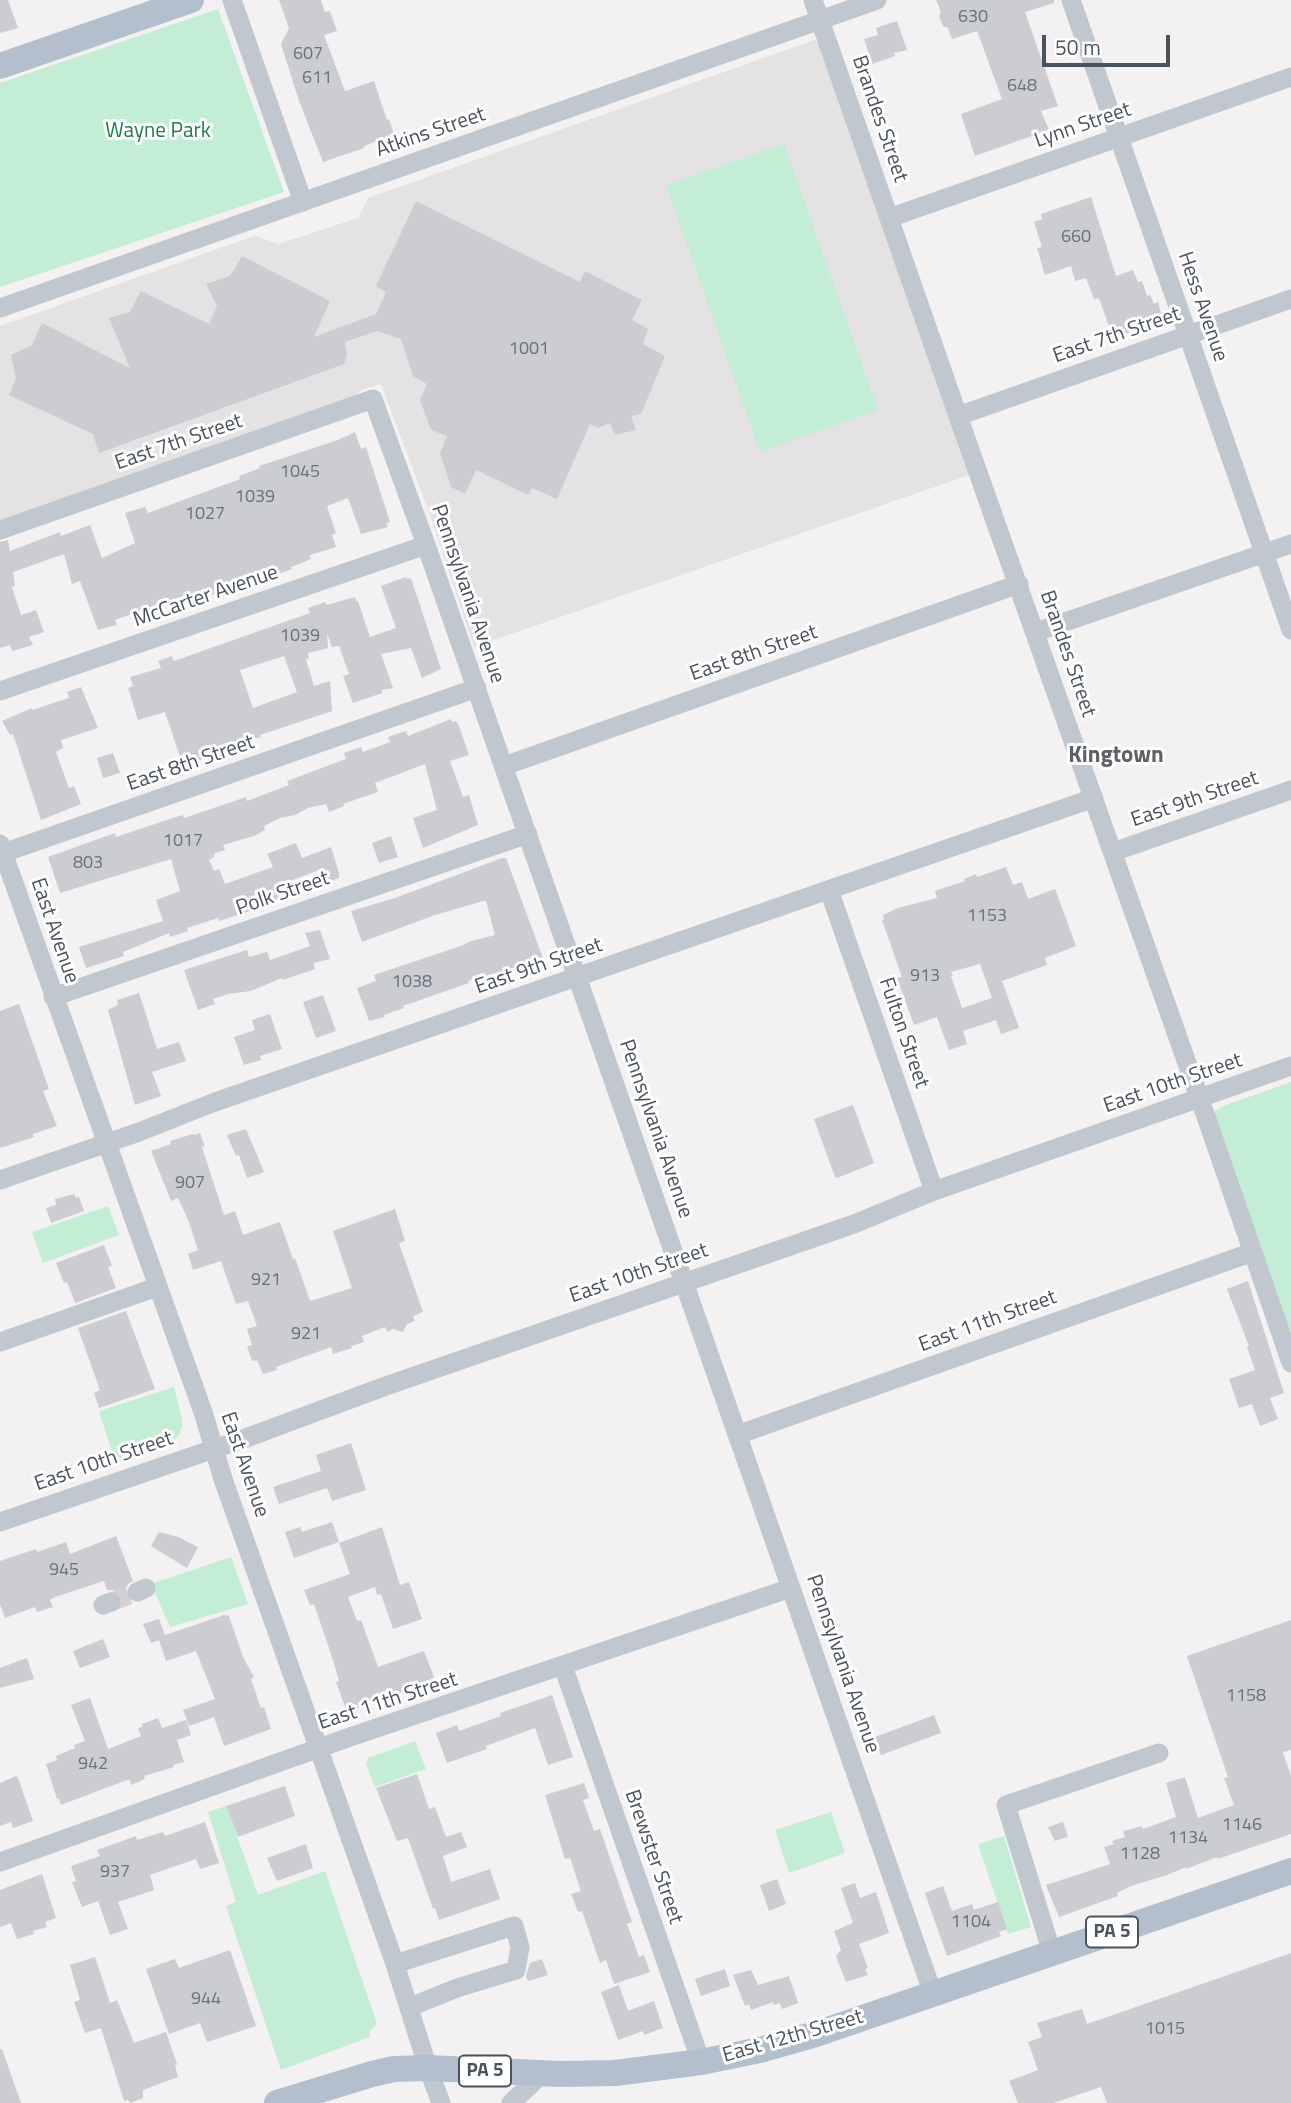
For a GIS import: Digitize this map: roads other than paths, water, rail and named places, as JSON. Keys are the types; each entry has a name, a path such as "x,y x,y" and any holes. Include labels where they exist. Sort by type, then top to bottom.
{"main road":[{"path":"0,66 191,0"},
{"name":"East 12th Street","path":"277,2103 394,2069 428,2068 542,2074 628,2072 701,2062 790,2043 1291,1871"}],"street":[{"path":"232,0 303,202"},
{"name":"Brandes Street","path":"813,0 1291,1363"},
{"name":"Atkins Street","path":"0,308 877,0"},
{"name":"Hess Avenue","path":"1071,0 1291,630"},
{"name":"Lynn Street","path":"890,218 1291,77"},
{"name":"East 7th Street","path":"958,416 1291,299"},
{"name":"East 7th Street","path":"0,530 373,399"},
{"name":"Pennsylvania Avenue","path":"373,399 477,688 933,1994"},
{"path":"1036,632 1291,544"},
{"name":"McCarter Avenue","path":"0,691 426,545"},
{"name":"East 8th Street","path":"504,766 1019,584"},
{"name":"East 8th Street","path":"1,850 477,688"},
{"name":"East 9th Street","path":"1113,852 1291,790"},
{"name":"East 9th Street","path":"0,1180 106,1144 215,1102 1094,798"},
{"name":"Polk Street","path":"53,997 528,834"},
{"name":"East Avenue","path":"1,850 204,1415 213,1449 410,2007 441,2103"},
{"name":"Fulton Street","path":"829,890 934,1191"},
{"name":"East 10th Street","path":"0,1522 854,1224 934,1191 1291,1066"},
{"name":"East 11th Street","path":"737,1435 1253,1252"},
{"path":"0,1342 157,1287"},
{"name":"East 11th Street","path":"0,1862 319,1749 791,1588"},
{"name":"Brewster Street","path":"563,1666 701,2062"},
{"path":"1052,1953 1006,1805 1159,1753"},
{"path":"395,1964 514,1926 520,1947 516,1970 410,2007"},
{"path":"511,2103 542,2074"}],"tunnel":[{"path":"111,1602 137,1592"}],"district":[{"name":"Kingtown","path":"1116,756"}],"park label":[{"name":"Wayne Park","path":"158,132"}]}
